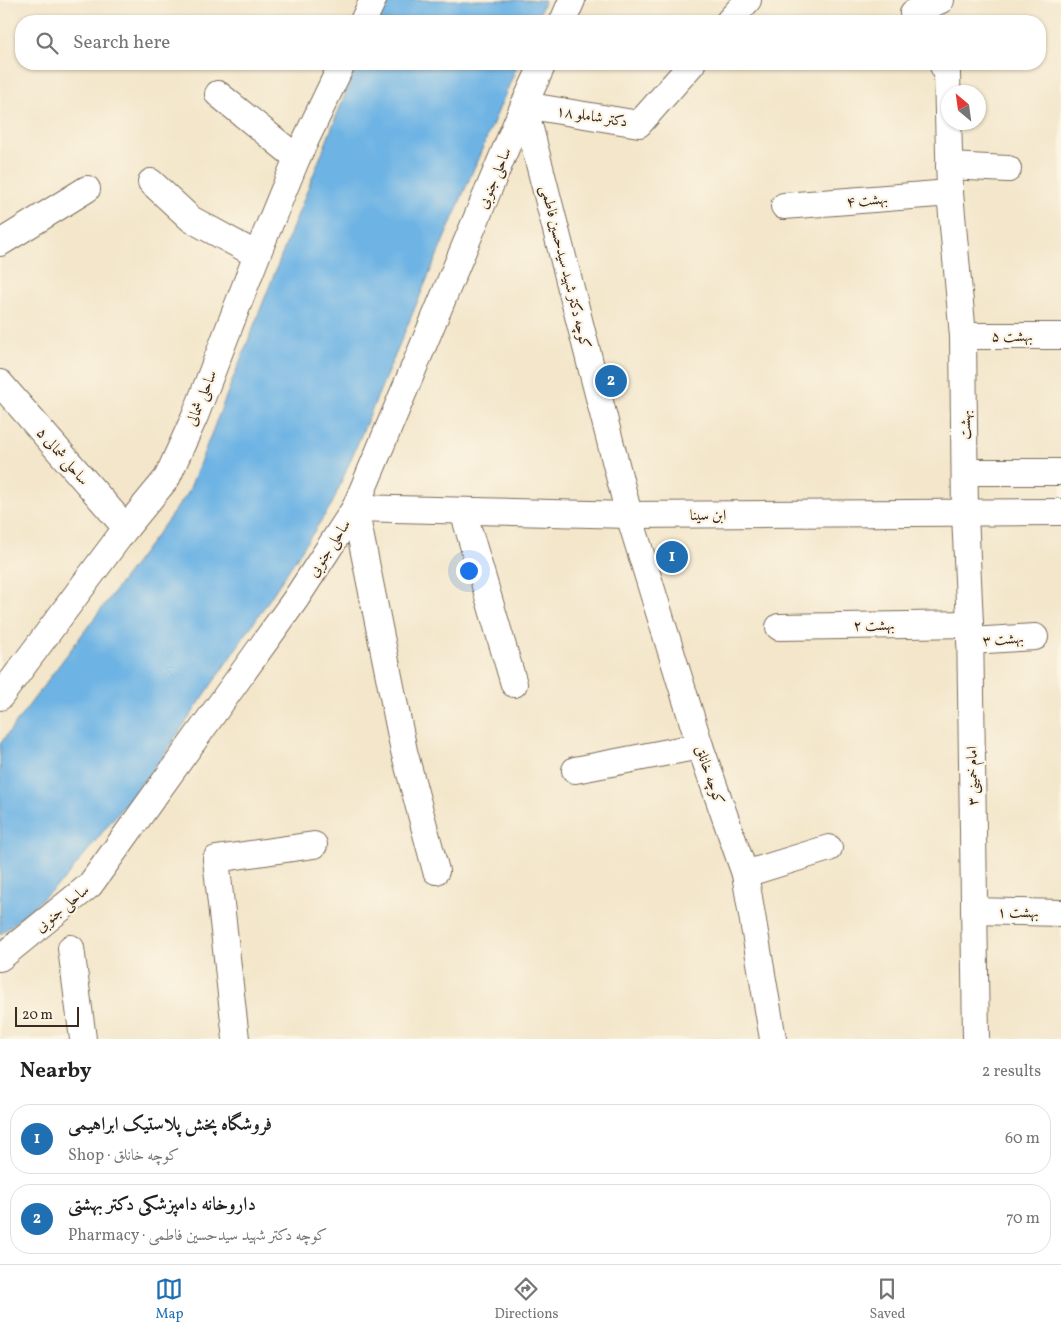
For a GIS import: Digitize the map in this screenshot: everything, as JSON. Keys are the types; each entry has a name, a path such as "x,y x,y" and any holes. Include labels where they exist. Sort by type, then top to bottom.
{"street":[{"path":"366,15 373,0"},
{"path":"565,15 572,0"},
{"path":"734,15 748,0"},
{"path":"912,11 941,0"},
{"name":"ساحلی شمالی","path":"0,697 126,528 166,478 195,416 297,158 339,70"},
{"name":"ساحلی جنوبی","path":"0,958 90,885 295,600 355,508 540,70"},
{"name":"دکتر شاملو ۱۸","path":"524,105 639,124 687,70"},
{"path":"945,70 947,73 950,193"},
{"path":"218,94 297,158"},
{"name":"کوچه دکتر شهید سیدحسین فاطمی","path":"524,105 629,515"},
{"path":"949,166 1008,169"},
{"path":"151,182 191,219 257,256"},
{"path":"0,243 87,189"},
{"name":"بهشت ۴","path":"784,206 950,193"},
{"name":"بهشت","path":"950,193 963,336 965,514"},
{"name":"بهشت ۵","path":"963,336 1061,336"},
{"name":"ساحلی شمالی ۵","path":"0,383 126,528"},
{"path":"966,472 1061,472"},
{"path":"355,508 404,751 436,871"},
{"name":"ابن سینا","path":"355,508 629,515 1061,512"},
{"path":"463,511 514,684"},
{"name":"امام خمینی ۳","path":"965,514 970,633 976,1039"},
{"name":"کوچه خانلق","path":"629,515 700,746 745,874 773,1039"},
{"name":"بهشت ۲","path":"779,627 970,633"},
{"name":"بهشت ۳","path":"970,633 1035,637"},
{"path":"576,770 700,746"},
{"path":"236,1039 216,859 314,845"},
{"path":"745,874 829,848"},
{"name":"بهشت ۱","path":"974,911 1061,913"},
{"path":"71,948 83,1039"}],"water":[{"path":"388,0 545,0 539,15 379,15"},
{"path":"355,70 515,70 332,504 161,759 65,879 0,935 0,744 188,493"}],"place":[{"name":"داروخانه دامپزشکی دکتر بهشتی","path":"611,381"},
{"name":"فروشگاه پخش پلاستیک ابراهیمی","path":"672,557"}]}
